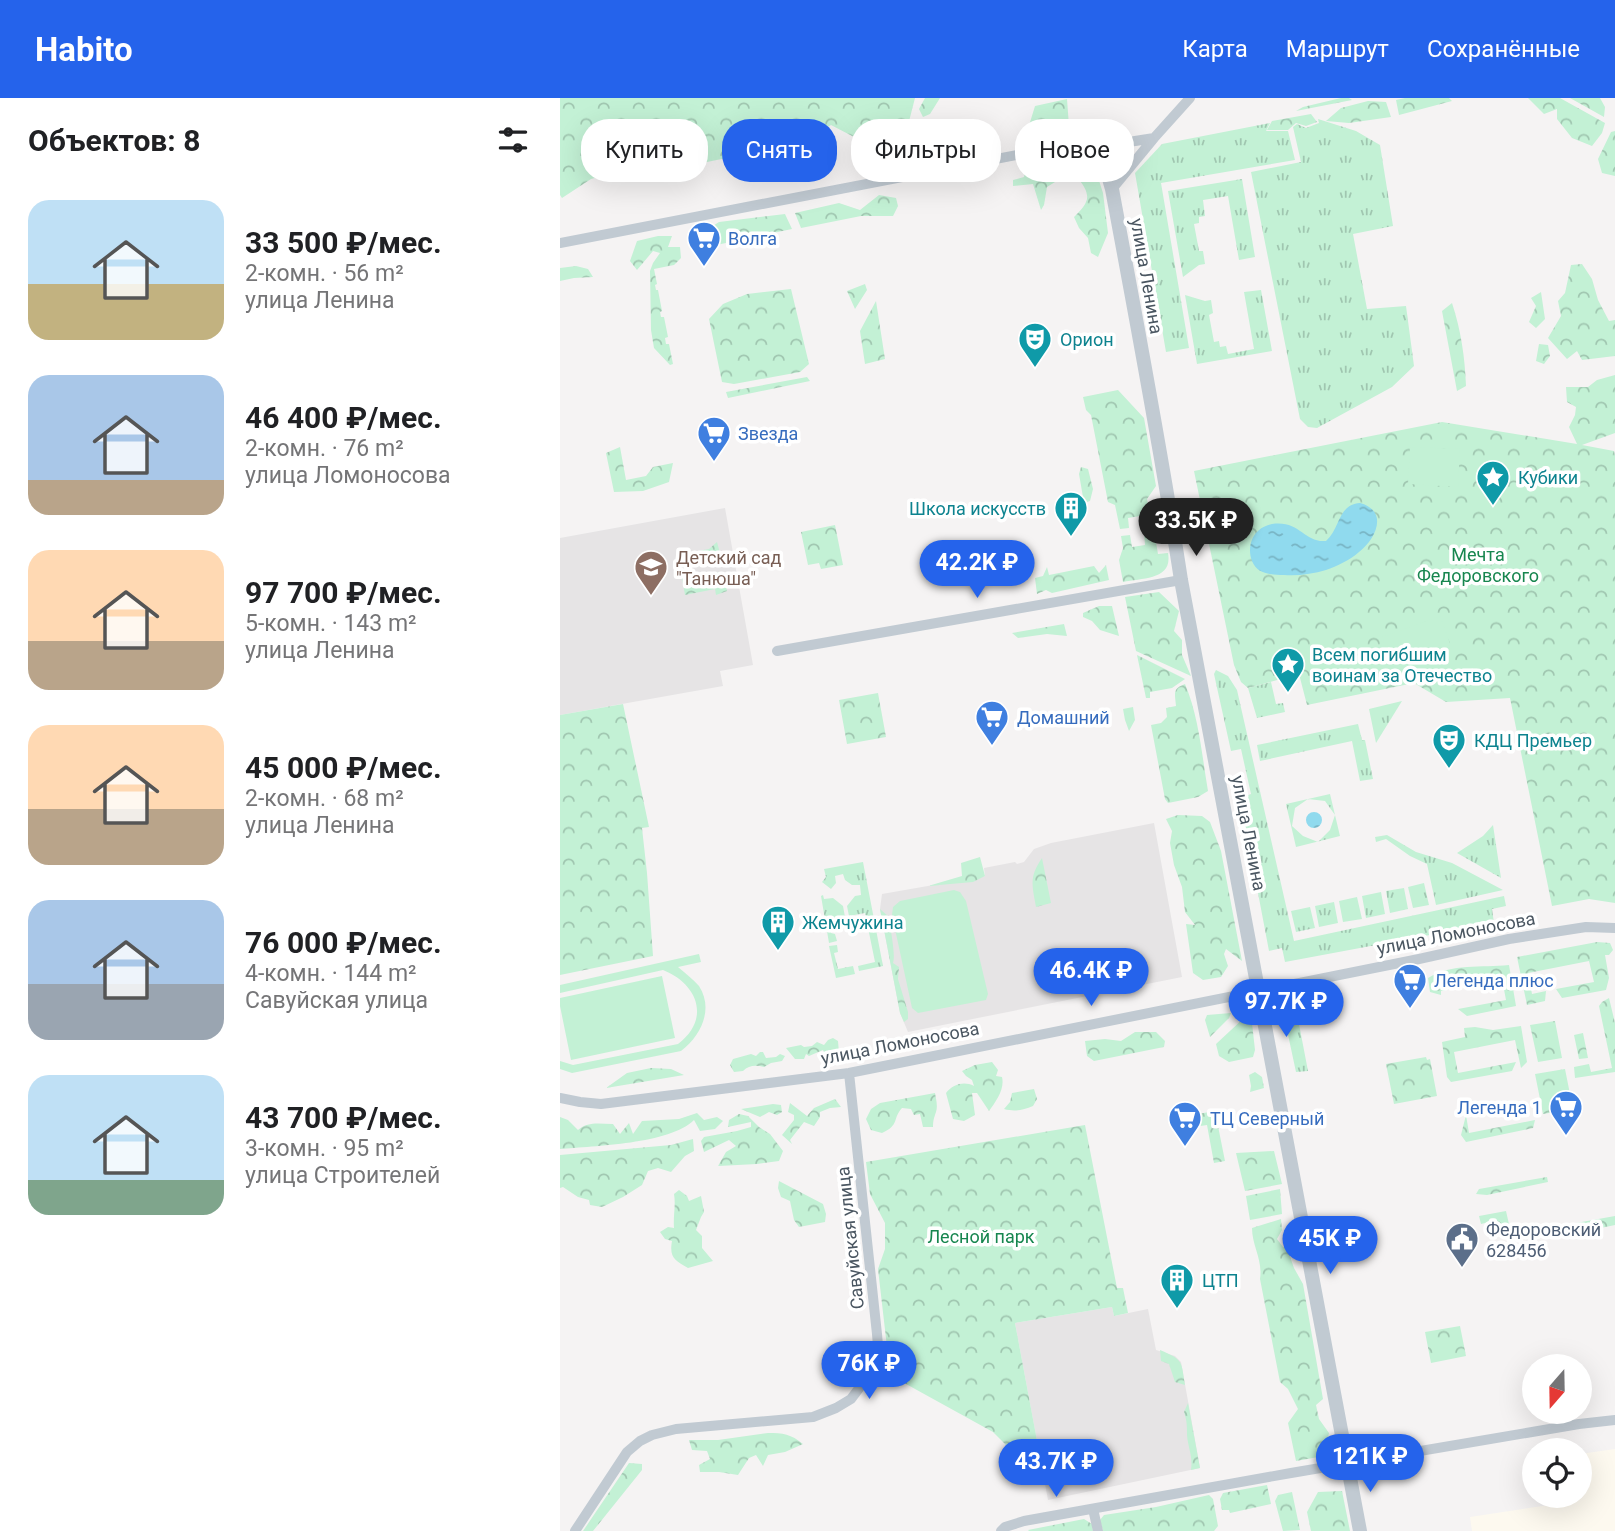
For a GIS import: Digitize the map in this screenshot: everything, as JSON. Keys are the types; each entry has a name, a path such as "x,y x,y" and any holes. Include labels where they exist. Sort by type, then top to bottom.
{"street":[{"path":"1112,188 1190,98"},
{"path":"1134,141 1154,138"},
{"path":"560,243 1015,155"},
{"name":"улица Ленина","path":"1110,182 1166,482 1181,580 1360,1531"},
{"path":"777,651 1181,580"},
{"name":"улица Ломоносова","path":"560,1098 600,1104 849,1073 1509,939 1586,927 1615,928"},
{"name":"Савуйская улица","path":"575,1531 627,1452 640,1441 676,1429 813,1417 851,1399 863,1383 873,1365 878,1346 849,1073"},
{"path":"1001,1531 1024,1521 1346,1463 1615,1420"},
{"path":"1093,1509 1098,1531"}],"shaded area":[{"name":"Детский сад \"Танюша\"","path":"725,508 753,665 720,671 723,686 560,715 560,538"},
{"path":"1154,823 1182,977 908,1032 900,1013 880,909 882,894 985,876 984,868 1024,862 1034,849 1051,843"},
{"path":"1112,1307 1114,1316 1148,1309 1156,1350 1175,1356 1181,1362 1200,1468 1048,1500 1015,1323"},
{"path":"1615,1449 1615,1531 1472,1531 1470,1517 1529,1508 1592,1508 1592,1452"}],"green space":[{"path":"560,98 915,98 910,119 851,119 851,135 837,128 837,119 722,119 722,159 708,162 708,119 581,119 581,182 586,182 562,198"},
{"path":"925,98 940,98 930,114 923,117 919,109"},
{"path":"1341,98 1352,100 1296,111 1303,107"},
{"path":"1449,98 1452,101 1399,115 1396,100"},
{"path":"1528,98 1560,98 1605,123 1602,133 1592,146 1572,138 1557,119 1557,109 1544,114"},
{"path":"1570,98 1600,98 1605,107 1604,117"},
{"path":"1067,99 1068,119 1031,119 1035,106"},
{"path":"1368,101 1386,102 1391,117 1349,123 1326,121 1341,108"},
{"path":"1311,114 1317,122 1306,126 1296,123 1288,130 1267,130 1272,121"},
{"path":"1318,119 1356,131 1380,145 1393,226 1353,234 1367,309 1406,306 1414,366 1392,387 1317,428 1308,427 1300,419 1251,172 1301,162 1293,127 1297,124 1306,128 1319,123"},
{"path":"1270,123 1266,131 1288,131 1295,160 1161,183 1189,348 1166,352 1135,173 1162,144"},
{"path":"1615,131 1615,176 1602,173 1598,159 1611,132"},
{"path":"1242,179 1255,257 1239,260 1228,196 1203,200 1205,216 1199,217 1199,223 1194,224 1199,251 1203,251 1205,264 1199,265 1183,277 1168,191"},
{"path":"1013,180 1055,182 1047,187 1041,210 1033,184 1013,186"},
{"path":"1081,182 1099,182 1103,193 1108,233 1098,257 1091,253 1088,238 1074,217 1086,202 1087,192"},
{"path":"879,195 896,198 898,206 893,216 861,216 801,228 795,213 839,203 860,210"},
{"path":"785,214 792,229 702,248 697,236 719,222"},
{"path":"672,236 668,247 680,247 681,258 674,265 654,269 661,317 664,317 668,337 665,338 666,344 669,344 673,364 670,365 654,348 651,330 650,271 660,253 653,251 637,270 630,261 637,241"},
{"path":"1582,264 1592,279 1598,300 1609,321 1615,320 1615,356 1582,360 1577,351 1567,359 1548,338 1561,316 1558,301 1565,293 1571,265"},
{"path":"576,266 588,269 593,277 560,281 560,268"},
{"path":"865,284 867,290 855,309 847,291"},
{"path":"791,289 809,364 800,372 734,384 722,382 709,319 723,304 747,294"},
{"path":"1261,290 1272,351 1197,364 1185,295 1205,301 1211,300 1213,313 1209,315 1214,342 1219,341 1220,347 1226,346 1228,354 1254,349 1244,292"},
{"path":"1541,292 1545,319 1536,328 1529,322 1536,306 1531,298"},
{"path":"876,301 885,359 865,364 860,331"},
{"path":"1452,303 1464,355 1466,386 1457,391 1442,311"},
{"path":"1539,344 1548,345 1550,356 1544,364 1536,361"},
{"name":"Мечта Федоровского","path":"1615,375 1615,433 1582,445 1614,451 1615,455 1615,903 1589,899 1552,906 1510,698 1446,702 1414,683 1307,705 1299,674 1248,688 1241,682 1234,665 1194,471 1442,422 1577,444 1569,427 1576,407 1567,402 1566,387 1588,387 1597,380"},
{"path":"807,377 810,381 728,398 726,392"},
{"path":"1118,390 1144,418 1156,486 1147,499 1152,524 1142,525 1140,516 1128,518 1129,528 1120,529 1115,505 1108,502 1091,415 1086,410 1083,397"},
{"path":"620,447 626,480 646,476 653,467 673,463 669,482 643,491 614,492 606,453"},
{"path":"1410,447 1460,449 1458,487 1408,484"},
{"path":"1081,467 1088,469 1093,489 1090,501 1084,503 1079,474"},
{"path":"835,525 843,565 821,569 819,563 808,565 801,532"},
{"path":"1154,531 1158,554 1168,553 1166,568 1155,576 1123,582 1119,560 1123,548 1121,536 1130,535 1132,547 1145,545 1144,532"},
{"path":"717,542 720,553 718,561 690,562 683,554 709,549"},
{"path":"1106,565 1109,580 1052,593 1046,590 1037,594 1035,578 1043,576 1047,567 1049,575 1094,566 1099,573"},
{"path":"720,572 725,576 727,591 716,595 715,589 685,595 682,578 697,575 698,579 705,577 705,573"},
{"path":"1159,592 1179,611 1174,631 1182,640 1182,655 1191,676 1136,651 1125,597"},
{"path":"1099,606 1112,606 1119,636 1100,630 1092,621 1083,617 1083,613"},
{"path":"1440,616 1452,649 1394,669 1382,637"},
{"path":"1064,624 1067,636 1047,634 1018,638 1012,633"},
{"path":"1137,655 1185,679 1172,688 1150,692 1150,698 1146,698"},
{"path":"1216,670 1228,676 1237,690 1294,941 1504,896 1506,906 1492,909 1494,923 1285,962 1282,948 1269,951 1240,798 1251,794 1241,749 1231,751 1214,674"},
{"path":"1271,682 1276,704 1283,703 1285,712 1257,718 1248,688"},
{"path":"1185,684 1197,723 1208,791 1198,797 1168,803 1151,725 1161,723 1167,717 1166,708 1176,706 1176,690"},
{"path":"878,693 886,737 847,744 839,700"},
{"path":"1402,701 1376,743 1369,709"},
{"path":"623,704 649,827 642,828 653,956 560,975 560,715"},
{"path":"1133,707 1135,720 1129,731 1123,709"},
{"path":"1358,724 1362,740 1365,740 1373,779 1360,781 1352,741 1260,761 1257,745"},
{"path":"1330,794 1335,815 1325,801 1308,799"},
{"path":"1308,799 1295,808 1292,826 1303,836 1317,842 1296,847 1286,804"},
{"path":"1178,815 1202,816 1210,822 1221,851 1242,961 1226,949 1224,954 1228,966 1221,977 1203,980 1193,973 1186,924 1195,925 1185,912 1182,887 1170,843 1172,831 1166,819"},
{"path":"1335,815 1340,836 1319,841 1330,830"},
{"path":"1493,825 1501,878 1457,853 1483,836"},
{"path":"1387,835 1416,852 1452,863 1503,890 1436,905 1427,864 1386,839 1376,842 1375,837"},
{"path":"980,857 985,876 973,882 928,886 962,876 961,863"},
{"path":"1042,858 1051,903 1036,907 1033,881"},
{"path":"863,862 883,966 859,971 858,966 875,962 865,913 849,916 847,906 855,896 861,895 860,885 852,885 845,880 843,874 835,876 836,883 831,889 822,882 826,877 824,869"},
{"path":"1424,883 1429,905 1413,908 1408,887"},
{"path":"1404,888 1408,909 1390,913 1386,891"},
{"path":"954,890 960,892 966,901 988,994 986,1000 918,1013 912,1008 892,915 893,907 900,901"},
{"path":"1381,892 1385,914 1366,918 1362,896"},
{"path":"823,895 824,899 833,898 843,906 845,917 829,920 831,933 835,934 837,941 829,943 821,896"},
{"path":"1357,897 1362,919 1343,922 1339,901"},
{"path":"1334,902 1338,923 1319,927 1315,906"},
{"path":"1310,907 1315,928 1296,932 1291,911"},
{"path":"880,909 889,917 893,963 899,967 898,979 908,1012 908,1019 904,1022 900,1013"},
{"path":"1597,942 1610,943 1613,950 1609,955 1605,955 1609,978 1606,990 1562,998 1556,989 1594,982 1589,961 1528,973 1532,994 1546,991 1545,1001 1527,1005 1517,957"},
{"path":"837,945 838,952 834,953 838,969 853,966 855,974 836,978 829,946"},
{"path":"699,954 701,962 678,967 699,986 705,1004 699,1030 681,1051 572,1073 560,1069 560,1061 573,1065 678,1044 688,1034 697,1013 692,993 685,984 663,970 560,993 560,985"},
{"path":"1509,965 1516,1006 1467,1016 1458,1009 1506,1000 1502,979 1441,991 1441,995 1430,992 1428,978 1437,973 1457,968"},
{"path":"662,976 675,1038 571,1060 560,998"},
{"path":"1294,998 1308,1071 1296,1072 1281,1002"},
{"path":"1609,998 1615,1023 1615,1072 1575,1078 1574,1067 1589,1064 1591,1072 1612,1068 1599,1006"},
{"path":"1231,1013 1210,1037 1205,1020 1207,1015"},
{"path":"1245,1017 1252,1023 1255,1050 1253,1057 1229,1062 1219,1056 1216,1044"},
{"path":"1555,1021 1562,1058 1538,1062 1530,1025"},
{"path":"1521,1026 1527,1062 1521,1068 1515,1040 1454,1052 1458,1073 1516,1062 1512,1071 1451,1082 1447,1077 1442,1042 1465,1037 1464,1028 1493,1030"},
{"path":"1135,1032 1156,1032 1165,1041 1164,1047 1094,1061 1087,1056 1085,1041 1121,1041"},
{"path":"1583,1033 1588,1058 1579,1059 1574,1035"},
{"path":"833,1038 838,1041 839,1053 826,1056 823,1050 809,1056 806,1054 804,1059 795,1059 786,1048 812,1046 817,1042 824,1045"},
{"path":"763,1052 766,1058 780,1054 785,1056 782,1061 764,1067 753,1066 734,1072 730,1065 733,1059 751,1054 756,1056"},
{"path":"1426,1057 1427,1060 1430,1059 1437,1096 1394,1104 1386,1064"},
{"path":"992,1062 998,1070 996,1076 1002,1077 1003,1081 992,1107 989,1111 977,1093 972,1093 975,1115 964,1121 953,1119 946,1093 959,1084 974,1086 972,1080 962,1071"},
{"path":"651,1068 671,1069 684,1075 606,1088 627,1073"},
{"path":"1565,1069 1573,1109 1543,1114 1535,1074"},
{"path":"1255,1072 1262,1077 1264,1088 1250,1092 1249,1075"},
{"path":"1034,1089 1037,1099 1033,1106 1019,1110 1004,1109 1010,1102 1012,1093"},
{"path":"935,1093 937,1107 933,1127 923,1127 920,1114 914,1115 911,1109 902,1108 888,1130 882,1133 871,1130 866,1119 871,1109 880,1103"},
{"path":"835,1099 841,1107 820,1112 814,1126 804,1122 790,1140 792,1144 782,1135 794,1120 794,1115 788,1112 790,1103 807,1116 814,1108"},
{"path":"781,1105 782,1112 777,1115 769,1112 760,1117 741,1109"},
{"path":"1215,1111 1225,1161 1214,1163 1207,1125 1194,1127 1192,1115"},
{"path":"697,1113 704,1120 717,1117 723,1121 715,1129 700,1131 694,1120 683,1128 650,1139 560,1149 560,1117 568,1120 578,1130 590,1124 613,1124 620,1134 629,1123 633,1134 642,1121 679,1119"},
{"path":"739,1114 748,1116 770,1134 783,1151 779,1161 718,1166 726,1152 736,1146 729,1140 704,1152 701,1141 704,1137 751,1127 751,1122 728,1127 729,1120"},
{"path":"1466,1115 1469,1133 1535,1120 1533,1128 1466,1142 1461,1135"},
{"name":"Лесной парк","path":"1085,1125 1117,1288 1123,1288 1128,1313 1114,1316 1112,1307 1015,1323 1041,1462 1026,1465 993,1432 877,1368 887,1347 878,1269 885,1249 885,1223 870,1194 866,1162"},
{"path":"693,1139 694,1151 685,1156 671,1172 658,1168 648,1171 642,1185 602,1207 590,1205 589,1200 560,1188 560,1155 671,1145"},
{"path":"1274,1151 1282,1184 1245,1191 1236,1153"},
{"path":"1547,1177 1548,1182 1487,1195 1476,1194 1479,1189"},
{"path":"779,1181 823,1204 825,1222 799,1227 794,1220 790,1201 781,1197"},
{"path":"1280,1189 1282,1214 1250,1220 1246,1196"},
{"path":"679,1190 689,1201 701,1196 704,1212 696,1230 702,1236 702,1248 713,1261 688,1268 674,1258 671,1251 672,1241 665,1239 660,1232 668,1227 674,1228 674,1194"},
{"path":"1506,1211 1511,1233 1492,1237 1489,1222 1481,1224 1479,1216"},
{"path":"1615,1216 1615,1225 1566,1233 1568,1226 1576,1223"},
{"path":"1281,1219 1282,1230 1277,1239 1287,1248 1303,1284 1323,1399 1316,1405 1319,1419 1329,1433 1324,1456 1296,1461 1288,1423 1298,1409 1288,1389 1280,1382 1252,1228"},
{"path":"1460,1326 1466,1356 1431,1363 1425,1332"},
{"path":"1160,1350 1180,1362 1185,1385 1175,1382 1169,1364 1161,1361"},
{"path":"1188,1403 1200,1468 1191,1470 1184,1412"},
{"path":"768,1433 787,1435 803,1444 785,1452 768,1455 763,1466 756,1455 749,1458 738,1475 700,1472 699,1465 710,1459 707,1451 692,1450 689,1440 718,1440"},
{"path":"629,1463 642,1464 642,1470 593,1531 583,1531"},
{"path":"1267,1485 1271,1504 1230,1513 1229,1510 1222,1510 1220,1499 1223,1493"},
{"path":"1342,1491 1350,1531 1311,1531 1307,1512 1318,1492"},
{"path":"1292,1492 1300,1530 1283,1531 1275,1501 1278,1495"},
{"path":"1209,1495 1213,1499 1218,1526 1214,1531 1103,1531 1100,1520 1104,1515"},
{"path":"1084,1519 1092,1524 1093,1531 1028,1530"}],"water":[{"path":"1360,503 1374,512 1377,526 1365,546 1348,560 1326,570 1300,575 1269,574 1254,565 1250,553 1251,545 1255,534 1263,527 1272,524 1289,525 1312,539 1326,541 1343,512"},
{"path":"1311,812 1317,812 1322,820 1320,826 1311,828 1306,823 1306,817"}],"place":[{"name":"Волга","path":"704,268"},
{"name":"Орион","path":"1035,369"},
{"name":"Звезда","path":"714,463"},
{"name":"Кубики","path":"1493,507"},
{"name":"Школа искусств","path":"1071,538"},
{"name":"Детский сад \"Танюша\"","path":"651,597"},
{"name":"Всем погибшим воинам за Отечество","path":"1288,694"},
{"name":"Домашний","path":"992,747"},
{"name":"КДЦ Премьер","path":"1449,770"},
{"name":"Жемчужина","path":"778,952"},
{"name":"Легенда плюс","path":"1410,1010"},
{"name":"Легенда 1","path":"1566,1137"},
{"name":"ТЦ Северный","path":"1185,1148"},
{"name":"Федоровский 628456","path":"1462,1269"},
{"name":"ЦТП","path":"1177,1310"}]}
